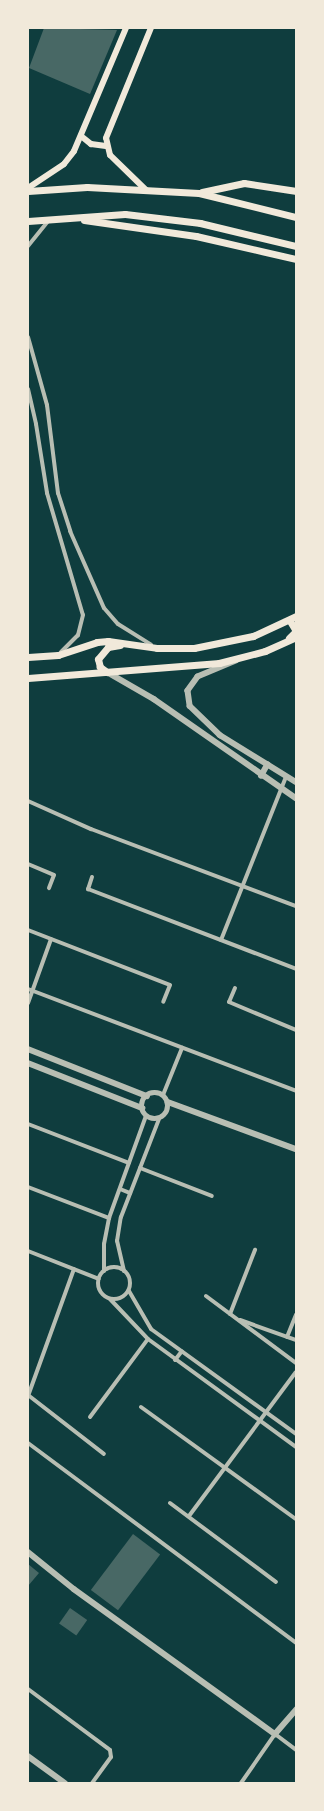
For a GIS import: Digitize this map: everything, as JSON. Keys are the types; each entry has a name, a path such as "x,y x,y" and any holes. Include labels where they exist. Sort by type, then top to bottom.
{"main road":[{"path":"28,189 64,164 74,151 126,28"},
{"path":"146,190 120,166 106,146 106,138 151,28"},
{"path":"81,136 91,144 106,146"},
{"path":"199,193 244,183 296,191"},
{"path":"28,189 87,187 199,193 296,217"},
{"path":"28,220 125,214 200,223 296,246"},
{"path":"70,218 196,236 296,259"},
{"path":"28,657 58,655 97,642 128,643 157,648 194,648 223,644 253,636 293,619 296,631 279,645"},
{"path":"28,678 201,666 238,660 296,637"},
{"path":"107,672 100,667 98,659 101,652 108,647 128,643"}],"street":[{"path":"28,246 49,219"},
{"path":"28,337 47,405 58,493 70,531 91,583 104,608 118,624 157,648"},
{"path":"28,389 36,424 47,493 83,614 78,635 58,655"},
{"path":"238,660 198,677 188,691 190,706 220,735 266,765 296,782"},
{"path":"107,672 159,703 261,776 296,798"},
{"path":"261,776 266,765"},
{"path":"221,940 286,777"},
{"path":"28,801 91,829 296,906"},
{"path":"28,864 54,875 49,888"},
{"path":"92,877 88,889 296,969"},
{"path":"28,930 170,985 163,1002"},
{"path":"28,1003 30,990 51,939"},
{"path":"235,988 229,1002 296,1030"},
{"path":"30,990 296,1091"},
{"path":"163,1095 182,1048"},
{"path":"28,1050 147,1096 155,1093 163,1095 168,1102 296,1149"},
{"path":"28,1063 142,1108 146,1116 109,1218 104,1244 104,1270 99,1279 101,1293 110,1299 148,1339 296,1447"},
{"path":"142,1108 147,1096"},
{"path":"168,1102 168,1111 158,1119 121,1217 117,1241 124,1270 130,1280 129,1291 151,1329 296,1434"},
{"path":"146,1116 158,1119"},
{"path":"28,1124 129,1163"},
{"path":"140,1168 212,1196"},
{"path":"28,1187 109,1218"},
{"path":"120,1188 130,1193"},
{"path":"230,1314 255,1250"},
{"path":"28,1251 99,1279"},
{"path":"104,1270 114,1267 124,1270"},
{"path":"74,1269 28,1396 104,1454"},
{"path":"110,1299 121,1298 129,1291"},
{"path":"206,1296 296,1364"},
{"path":"287,1337 296,1315"},
{"path":"236,1319 296,1340"},
{"path":"90,1417 148,1339"},
{"path":"175,1360 182,1351"},
{"path":"189,1516 296,1372"},
{"path":"141,1407 296,1519"},
{"path":"28,1443 296,1643"},
{"path":"170,1503 276,1582"},
{"path":"28,1552 74,1589 296,1750"},
{"path":"28,1689 110,1750 112,1754 92,1783"},
{"path":"243,1783 275,1734 296,1710"},
{"path":"28,1756 65,1783"}],"building":[{"path":"44,28 117,30 90,94 29,68"},
{"path":"133,1534 160,1554 118,1610 91,1590"},
{"path":"28,1564 39,1573 28,1586"},
{"path":"70,1608 87,1620 76,1636 59,1624"}]}
